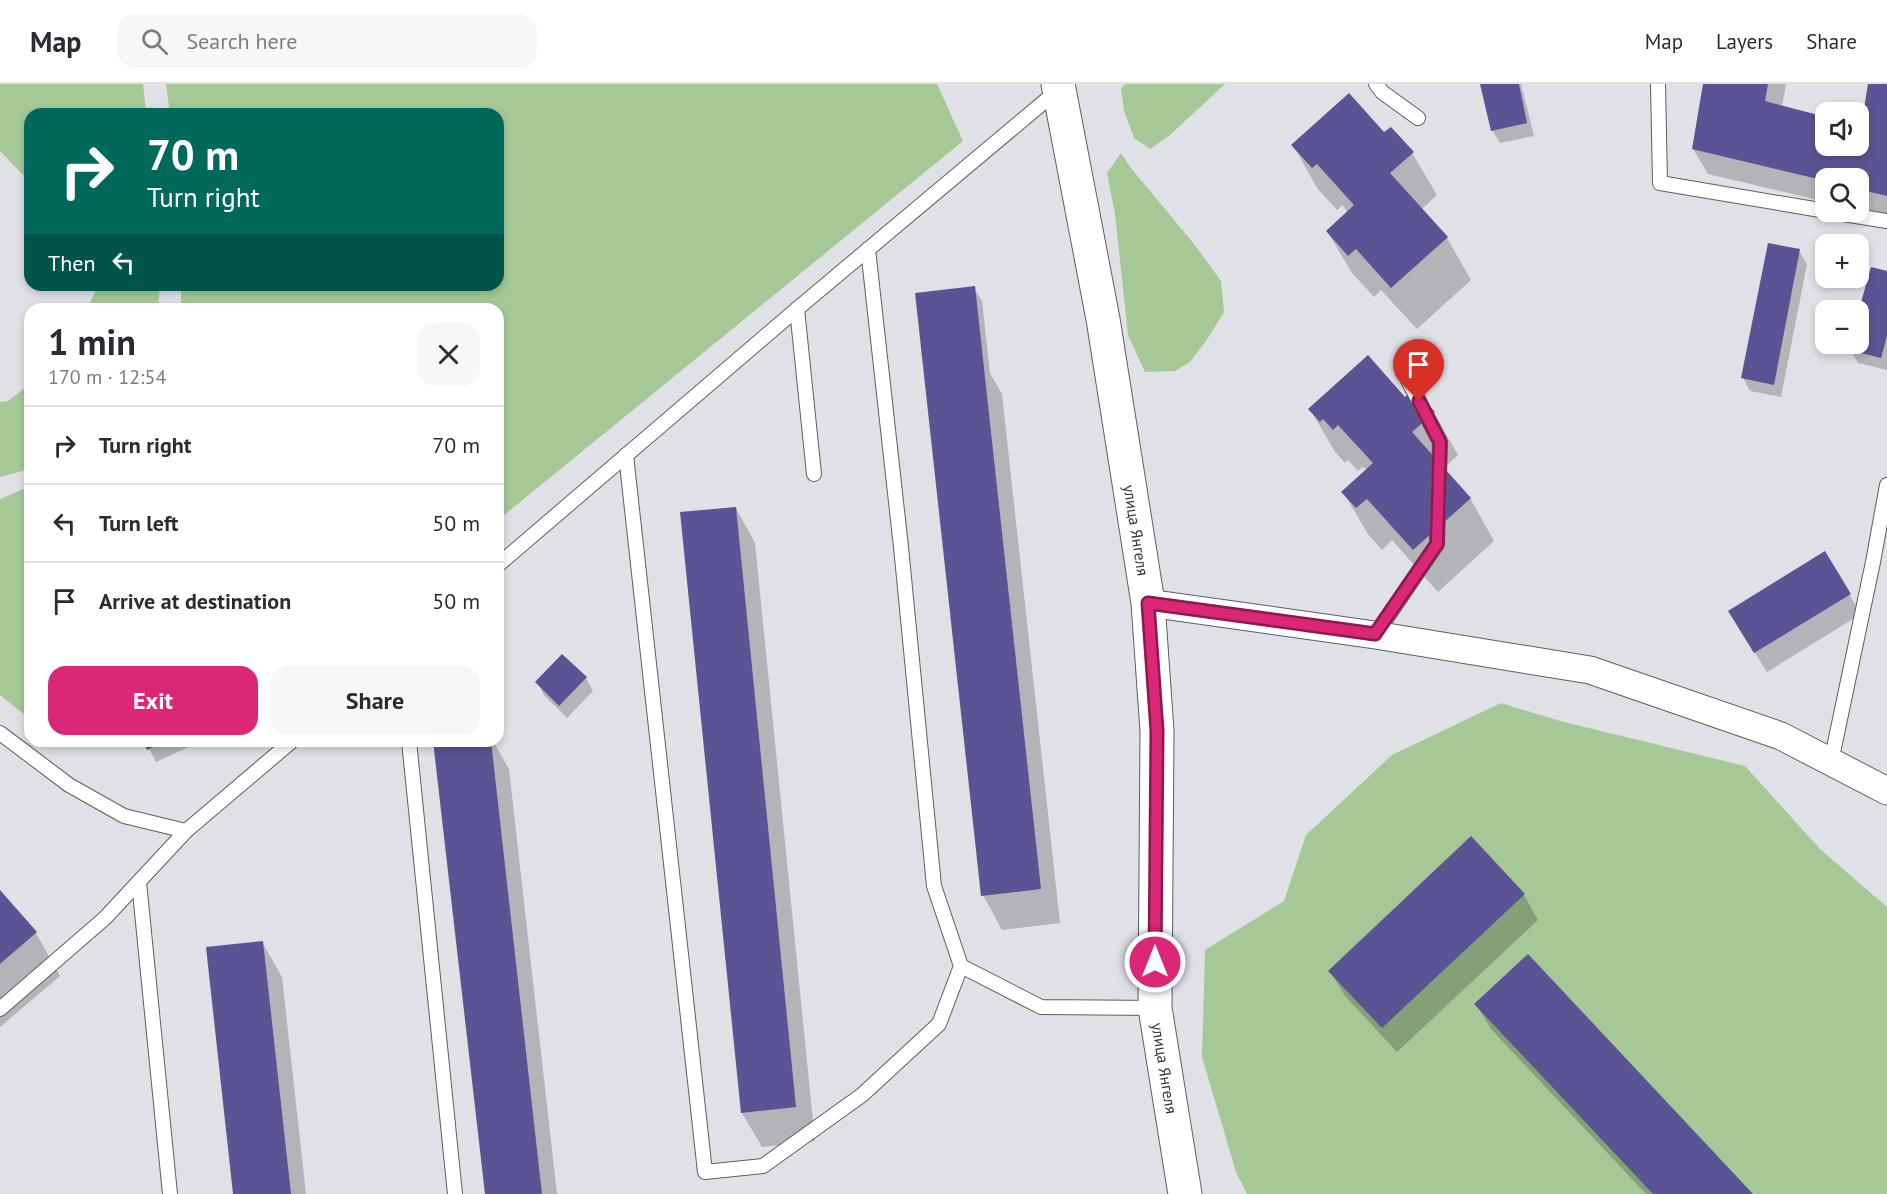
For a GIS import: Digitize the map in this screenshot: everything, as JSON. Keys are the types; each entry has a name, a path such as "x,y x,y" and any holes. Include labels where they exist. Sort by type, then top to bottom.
{"street":[{"name":"улица Янгеля","path":"1060,86 1103,319 1148,603 1157,731 1155,1008 1185,1194"},
{"path":"1148,603 1375,634 1590,670 1781,736 1887,791"}],"lane":[{"path":"1376,84 1382,92 1418,118"},
{"path":"1658,84 1660,183 1815,208"},
{"path":"504,560 1060,86"},
{"path":"1869,218 1887,221"},
{"path":"626,455 705,1172 763,1166 862,1095 939,1024 962,966 934,886 901,547 868,249"},
{"path":"796,309 814,474"},
{"path":"1375,634 1437,544 1440,442 1408,380"},
{"path":"1832,762 1887,485"},
{"path":"0,733 69,785 124,816 186,831"},
{"path":"0,1009 105,918 186,831 285,747"},
{"path":"411,747 455,1194"},
{"path":"139,882 170,1194"},
{"path":"962,966 1041,1006 1155,1008"}],"green space":[{"path":"0,84 143,84 145,108 24,108 24,176 0,151"},
{"path":"166,84 937,84 963,141 504,515 504,303 181,303 181,291 504,291 504,108 169,108"},
{"path":"1125,84 1225,84 1170,135 1150,149 1134,138 1124,111 1121,88"},
{"path":"1121,153 1221,281 1224,312 1190,362 1175,371 1145,372 1128,335 1115,214 1107,173"},
{"path":"96,291 160,291 158,303 90,303"},
{"path":"24,389 24,471 0,477 0,402 8,401"},
{"path":"24,489 24,714 0,695 0,499"},
{"path":"1501,703 1560,721 1745,766 1820,849 1887,907 1887,1194 1247,1194 1236,1172 1202,1057 1205,950 1284,901 1306,835 1392,755"}],"building":[{"path":"1480,84 1519,84 1527,123 1491,131"},
{"path":"1703,84 1768,84 1765,101 1815,114 1815,156 1869,156 1869,102 1865,102 1868,84 1887,84 1887,196 1869,192 1869,168 1815,168 1815,178 1692,149"},
{"path":"1349,93 1384,132 1391,127 1414,152 1390,173 1448,237 1391,288 1356,249 1348,256 1326,231 1354,205 1317,164 1312,168 1291,145"},
{"path":"1768,243 1800,249 1774,385 1741,378"},
{"path":"1871,267 1887,271 1887,336 1881,358 1865,354 1869,354 1869,300 1862,300 1865,288 1869,288"},
{"path":"975,286 1041,889 981,896 915,293"},
{"path":"1368,355 1405,397 1414,388 1435,412 1412,432 1471,498 1413,550 1367,499 1356,508 1341,492 1373,463 1338,425 1333,430 1323,419 1320,422 1308,409"},
{"path":"736,507 796,1107 741,1113 680,512"},
{"path":"1825,551 1851,594 1754,653 1728,611"},
{"path":"562,654 587,677 559,706 535,682"},
{"path":"434,747 492,747 542,1194 485,1194"},
{"path":"1471,836 1525,894 1382,1028 1328,971"},
{"path":"0,890 37,932 0,964"},
{"path":"263,941 291,1194 233,1194 206,947"},
{"path":"1528,954 1753,1194 1653,1194 1474,1004"}],"route":[{"path":"1155,962 1157,731 1148,603 1375,634 1437,544 1440,442 1419,401"}]}
